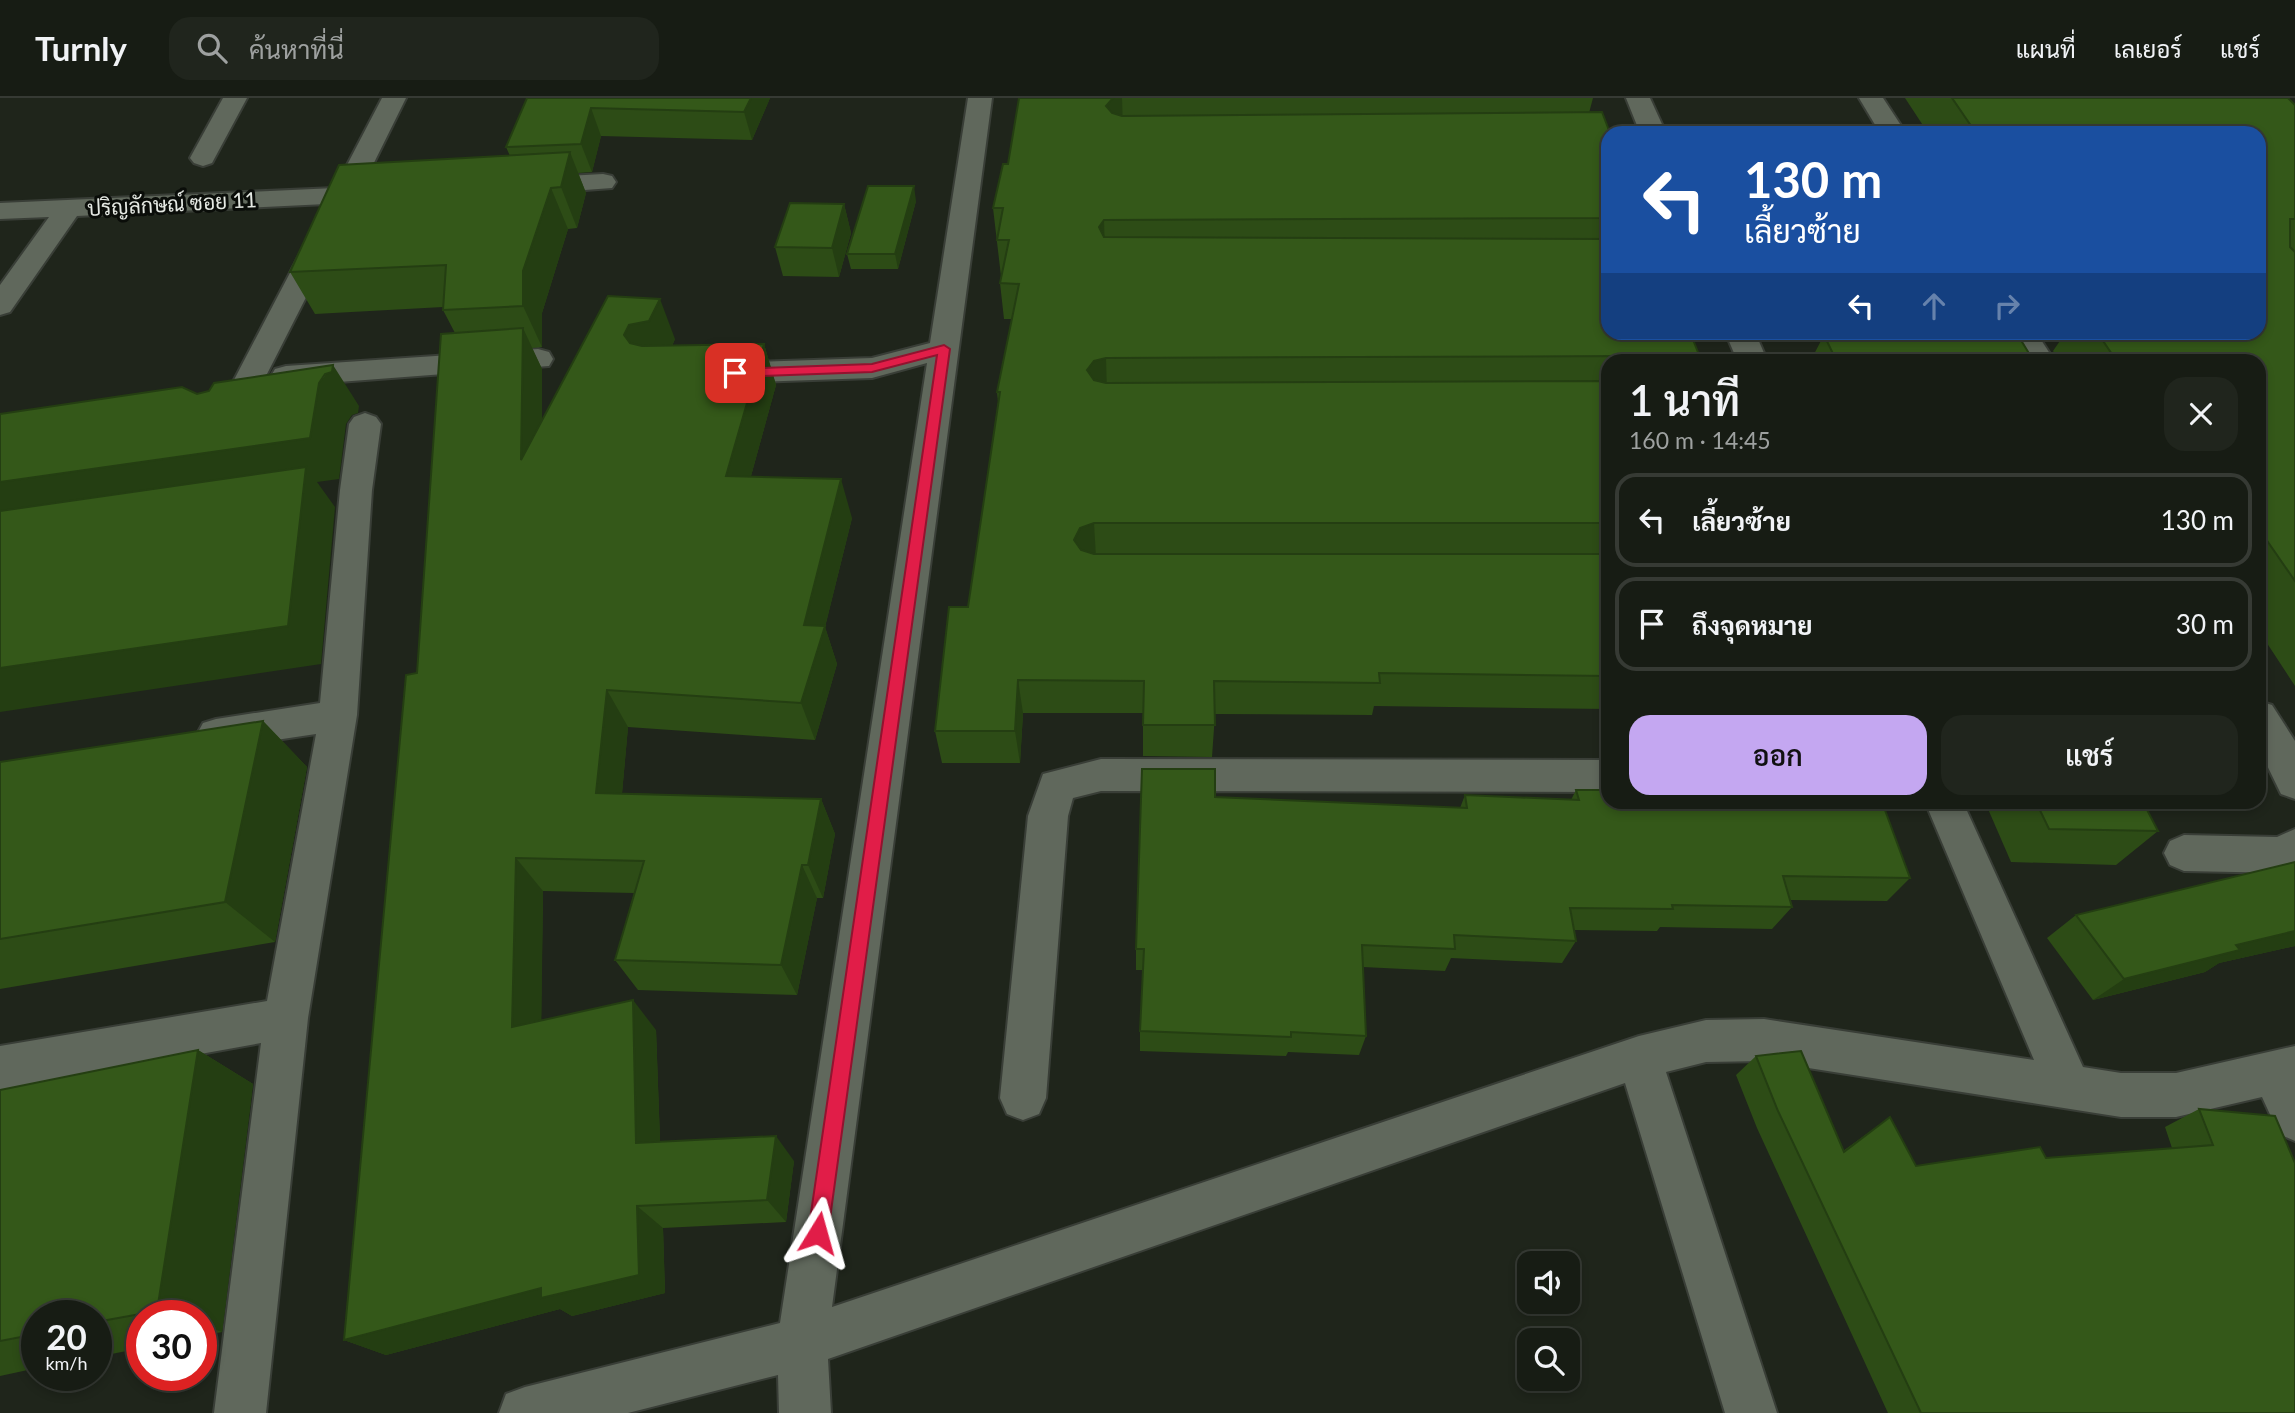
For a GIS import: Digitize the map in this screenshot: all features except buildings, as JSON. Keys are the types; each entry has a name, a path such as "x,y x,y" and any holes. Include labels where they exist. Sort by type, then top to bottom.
{"street":[{"path":"203,158 235,98"},
{"path":"228,422 394,98"},
{"path":"805,1413 802,1343 980,98"},
{"path":"1638,98 1650,126"},
{"path":"1871,98 1889,126"},
{"path":"508,187 603,182"},
{"name":"ปริญลักษณ์ ซอย 11","path":"0,211 399,192"},
{"path":"0,306 70,207"},
{"path":"696,373 872,368 944,349"},
{"path":"250,378 538,359"},
{"path":"240,1413 286,1018 338,715 342,492 365,424"},
{"path":"176,740 338,715"},
{"path":"2266,727 2283,755 2295,783"},
{"path":"1023,1098 1048,816 1057,786 1101,775 1601,776"},
{"path":"1947,809 2069,1088"},
{"path":"2184,853 2286,855 2295,846"},
{"path":"0,1068 286,1018"},
{"path":"525,1413 802,1343 1639,1057 1706,1041 1764,1040 2120,1095 2176,1095 2284,1070 2295,1118"},
{"path":"1639,1057 1751,1413"}],"route":[{"path":"735,373 872,368 944,349 818,1233"}]}
